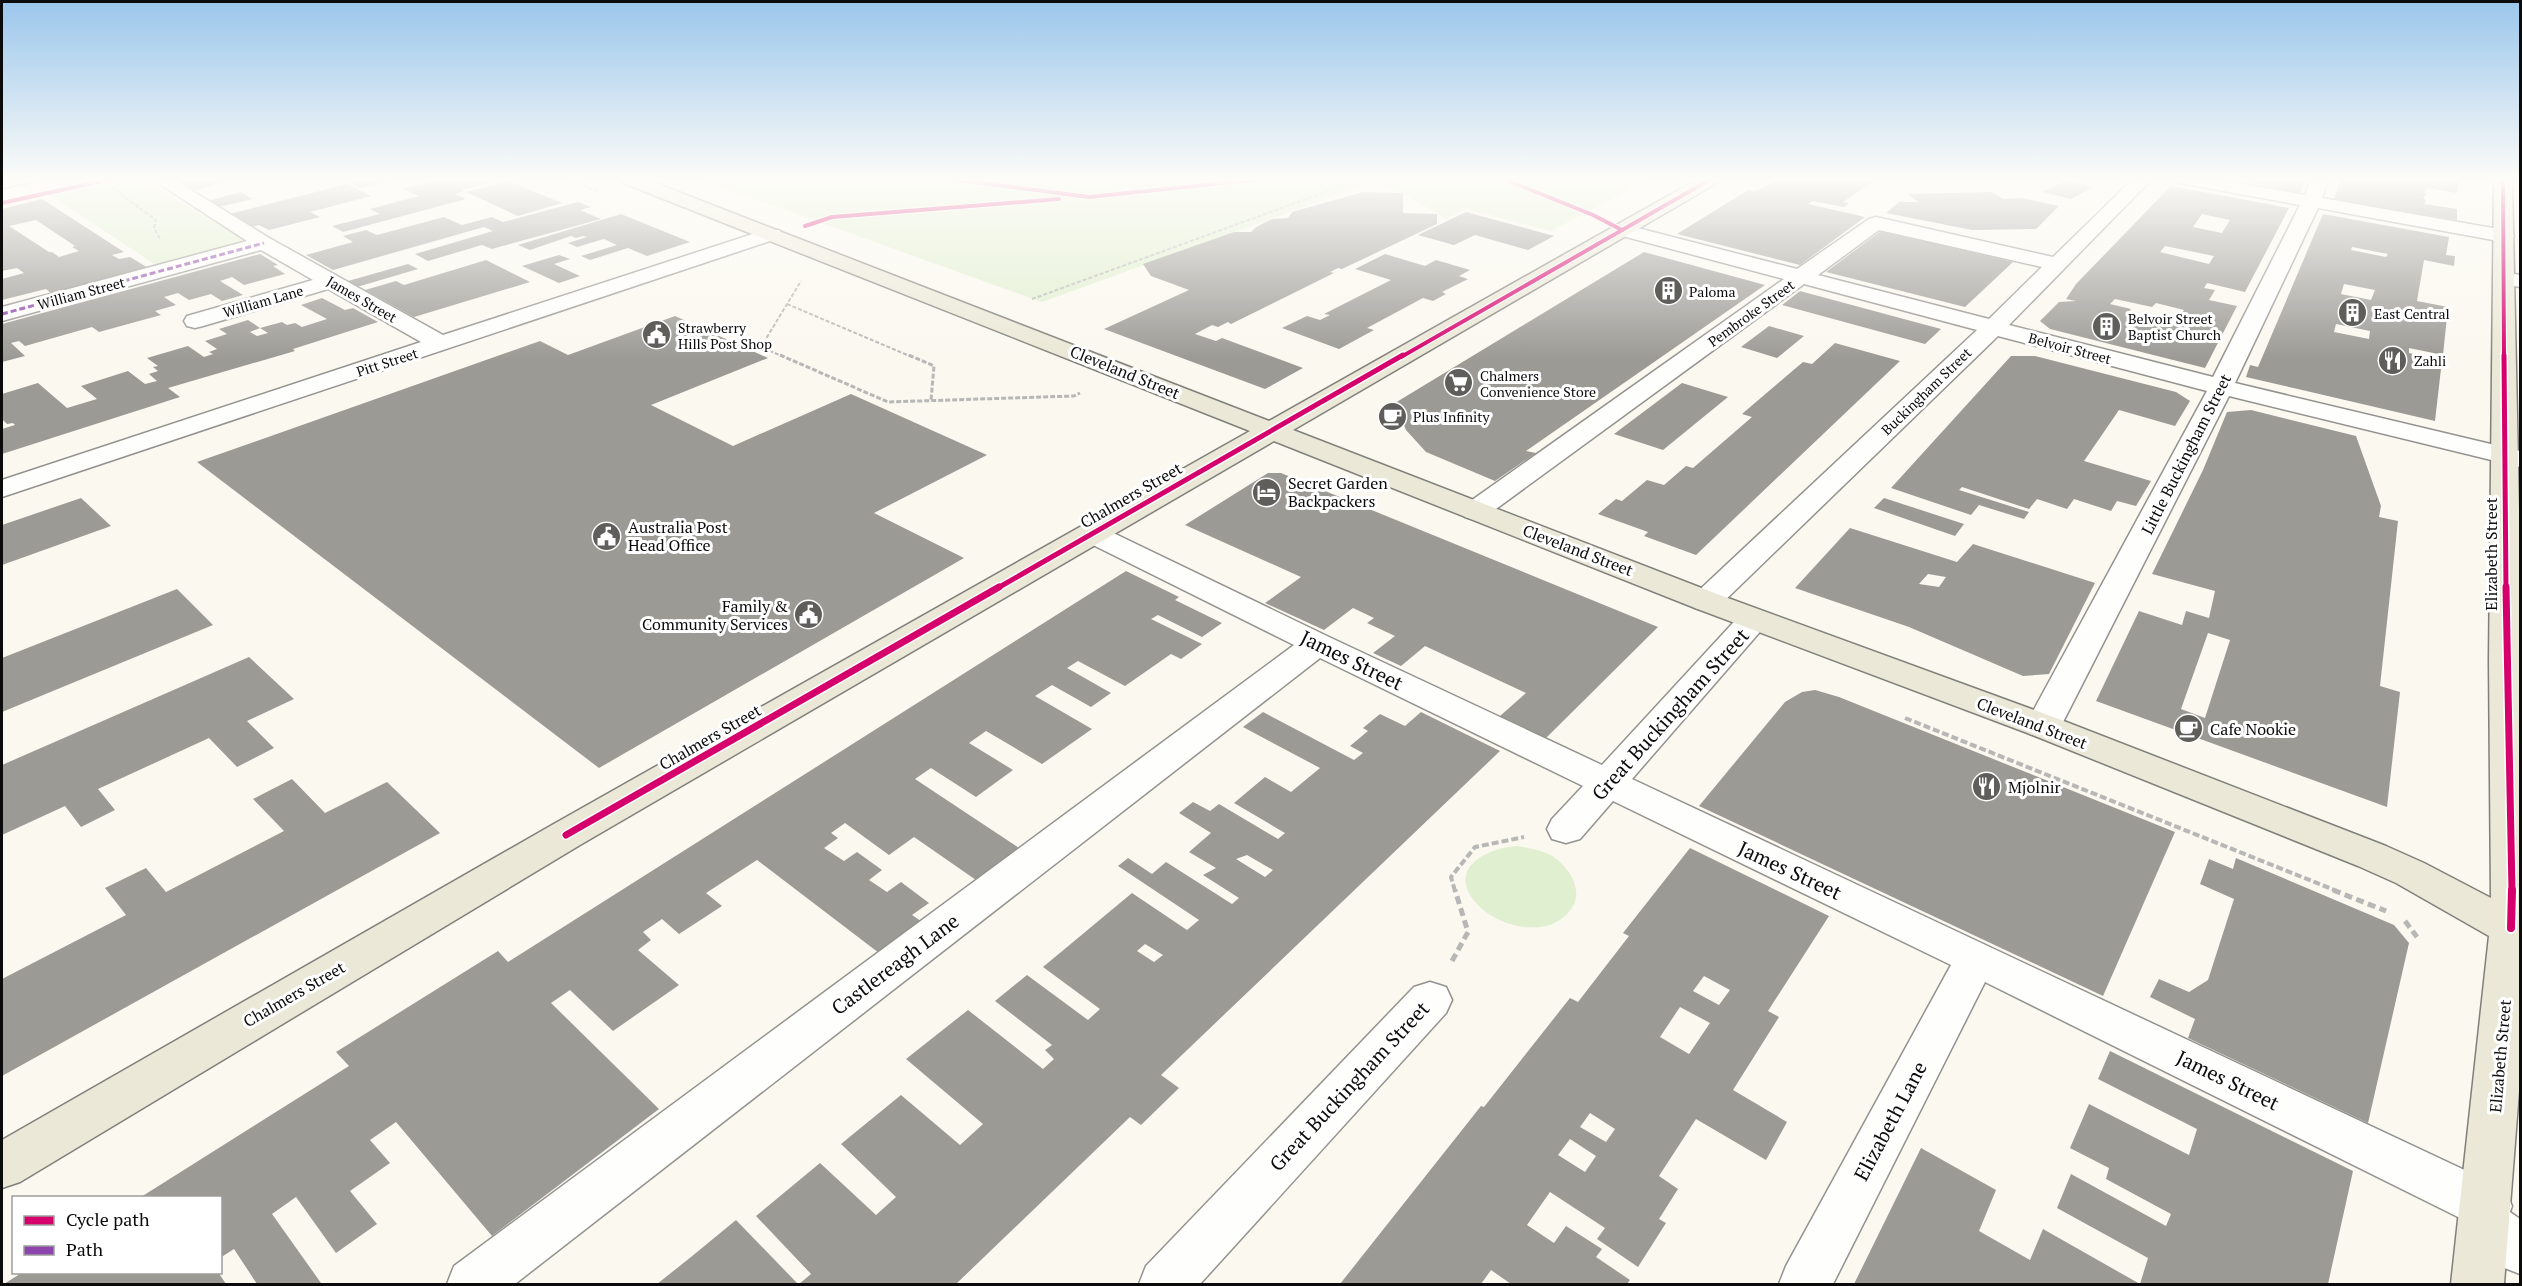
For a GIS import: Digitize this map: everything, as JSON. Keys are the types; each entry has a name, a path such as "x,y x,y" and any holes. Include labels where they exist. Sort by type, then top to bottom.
{"main road":[{"name":"Cleveland Street","path":"785,239 1706,601 2043,726 2372,856 2410,873 2516,931"},
{"name":"Chalmers Street","path":"2,1166 576,829 1606,239"},
{"name":"Elizabeth Street","path":"2478,1284 2497,1227 2516,931 2513,870 2510,239"}],"street":[{"name":"James Street","path":"258,239 441,344"},
{"name":"Pitt Street","path":"2,489 757,239"},
{"name":"Belvoir Street","path":"1655,239 2221,387 2512,457"},
{"name":"Pembroke Street","path":"1475,511 1854,239"},
{"name":"Pembroke Street","path":"1947,239 2057,264"},
{"name":"Buckingham Street","path":"1706,601 1993,328 2082,239"},
{"name":"Little Buckingham Street","path":"2043,726 2221,387 2292,239"},
{"name":"William Street","path":"2,314 264,243"},
{"name":"William Lane","path":"195,321 331,281"},
{"name":"James Street","path":"1093,534 1317,644 1976,958 2497,1227"},
{"name":"Great Buckingham Street","path":"1566,829 1754,619"},
{"name":"Castlereagh Lane","path":"473,1284 1317,644"},
{"name":"Elizabeth Lane","path":"1804,1284 1976,958"},
{"name":"Great Buckingham Street","path":"1165,1284 1430,1000"}],"path":[{"path":"161,239 172,258 172,268"},
{"path":"1026,302 1198,239"},
{"path":"806,274 761,347 888,402 1074,396 1081,393"},
{"path":"787,304 934,366 931,401"},
{"path":"2403,917 2417,937"}],"green space":[{"path":"117,239 243,239 250,243 159,267"},
{"path":"866,239 1216,239 1042,302"},
{"path":"1517,846 1552,856 1565,867 1574,882 1576,899 1573,907 1557,922 1533,928 1507,923 1485,911 1468,891 1465,880 1474,862 1493,851"}],"building":[{"path":"2,239 29,239 59,257 79,251 65,239 104,239 124,252 112,255 119,259 130,257 150,269 53,295 46,289 2,300 2,279 24,273 17,268 2,271"},
{"path":"348,239 442,239 333,270 306,255 353,242"},
{"path":"466,239 528,239 492,249 482,245 428,261 415,254"},
{"path":"538,239 562,239 530,250 518,245"},
{"path":"581,239 604,239 577,247 568,243"},
{"path":"604,239 683,239 690,242 647,256 628,248 590,260 581,256 617,245"},
{"path":"1214,239 1405,239 1342,269 1338,268 1330,272 1334,273 1231,324 1228,322 1218,327 1212,325 1195,334 1216,341 1222,338 1303,368 1265,389 1104,329 1189,290 1151,276 1143,264"},
{"path":"1432,239 1467,239 1454,245"},
{"path":"1489,239 1548,239 1528,250"},
{"path":"1697,239 1835,239 1800,265"},
{"path":"1870,239 1915,239 2013,262 1965,307 1826,272"},
{"path":"2120,239 2273,239 2245,292 2207,283 2204,288 2215,290 2209,300 2237,306 2205,368 2050,329 2040,321 2059,302 2076,301 2066,299 2076,284","holes":["2165,246 2214,256 2209,264 2160,252","2115,299 2152,307 2156,303 2184,310 2174,325 2127,314 2131,309 2110,304"]},
{"path":"2312,239 2449,239 2446,255 2455,256 2454,266 2424,260 2417,301 2448,307 2443,355 2409,348 2409,353 2442,360 2435,421 2246,377 2250,365 2258,367","holes":["2352,247 2388,254 2386,257 2351,250","2344,284 2375,290 2371,300 2341,294","2336,324 2370,331 2369,339 2334,332"]},
{"path":"1644,252 1765,285 1526,451 1536,453 1495,481 1426,452 1406,430 1395,403"},
{"path":"260,254 278,265 273,266 285,274 244,285 232,277 220,281 243,295 222,301 211,294 189,300 178,293 164,297 176,305 155,311 161,315 99,332 92,327 25,346 19,341 11,343 25,356 2,362 2,324"},
{"path":"1385,254 1425,266 1436,260 1470,270 1459,276 1468,279 1442,292 1446,294 1433,301 1423,298 1367,328 1374,330 1339,349 1282,328 1307,316 1320,320 1330,315 1324,314 1391,280 1355,269"},
{"path":"559,255 570,259 554,264 580,276 559,283 522,266"},
{"path":"486,260 530,282 414,317 365,290 396,281 404,285"},
{"path":"408,264 418,269 357,287 348,281"},
{"path":"1800,291 1941,329 1925,344 1782,305"},
{"path":"322,298 345,310 353,308 378,322 293,349 295,351 168,388 180,397 2,454 2,429 15,425 7,424 2,419 2,394 38,383 67,408 97,399 81,386 128,371 145,384 157,381 149,374 158,371 153,367 158,366 147,358 188,346 204,357 213,354 209,352 217,349 205,341 227,334 219,329 248,320 260,328 282,322 287,325 295,323 302,327 327,319 301,305","holes":["260,328 268,333 257,336 250,332"]},
{"name":"Australia Post Head Office","path":"675,316 768,358 651,405 733,446 851,394 987,455 874,513 964,558 599,768 197,462 540,341 568,355"},
{"path":"1769,326 1804,336 1777,358 1741,347"},
{"path":"1835,343 1900,361 1696,555 1644,536 1648,532 1598,514 1616,499 1622,501 1647,480 1664,485 1686,466 1693,468 1752,417 1742,414 1803,362 1812,364"},
{"path":"2011,356 2035,356 2176,392 2190,401 2175,426 2119,410 2084,461 2151,481 2136,506 2117,501 2111,511 2074,499 2067,509 2037,499 2029,509 1962,487 1959,490 2029,512 2024,519 1979,505 1971,515 1891,488"},
{"path":"1682,383 1728,397 1663,450 1614,434"},
{"path":"2251,410 2356,436 2381,506 2379,517 2398,521 2380,686 2400,692 2387,807 2096,701 2139,611 2182,625 2186,611 2209,618 2215,591 2152,574 2203,470 2227,412","holes":["2208,633 2230,640 2205,718 2181,709"]},
{"path":"1268,473 1281,473 1658,627 1546,738 1500,716 1526,693 1425,646 1401,666 1373,653 1395,636 1367,623 1374,618 1353,608 1324,630 1265,603 1301,577 1185,525"},
{"path":"81,498 111,526 2,565 2,525"},
{"path":"1884,498 1964,524 1955,536 1874,508"},
{"path":"1850,528 1957,562 1973,544 2095,583 2049,674 2023,676 1909,627 1795,588","holes":["1928,574 1946,577 1939,587 1919,584"]},
{"path":"1126,571 1179,597 1175,600 1222,623 1202,637 1158,615 1151,619 1202,644 1181,659 1171,654 1125,686 1078,661 1067,668 1111,693 1091,707 1052,685 1035,696 1092,729 1042,764 986,731 969,743 1013,770 976,797 931,768 915,779 1019,848 976,880 914,837 889,855 845,823 831,833 838,838 824,848 844,861 857,852 882,870 869,880 887,892 901,882 929,903 912,915 921,921 879,953 757,860 706,893 722,906 679,934 662,919 643,932 651,940 638,950 679,985 613,1031 570,990 551,1003 659,1109 492,1236 396,1122 370,1140 390,1163 350,1191 377,1224 336,1253 296,1197 272,1214 321,1283 318,1284 257,1284 234,1249 222,1257 222,1196 143,1196 349,1066 336,1052 498,951 508,962"},
{"path":"177,589 213,625 2,712 2,658"},
{"path":"249,657 294,699 247,721 274,748 237,767 209,738 98,789 115,810 81,827 65,806 2,835 2,765"},
{"path":"1815,690 1839,697 2175,832 2103,996 1699,806 1785,702 1802,692"},
{"path":"1263,712 1354,760 1363,753 1350,746 1368,731 1363,728 1380,714 1405,726 1421,712 1500,751 1161,1075 1179,1088 1141,1125 1130,1117 956,1284 799,1284 811,1274 756,1216 820,1163 876,1215 896,1197 841,1144 901,1095 960,1145 983,1124 906,1059 968,1010 1043,1069 1054,1059 1045,1050 1052,1045 995,1001 1027,975 1088,1020 1100,1009 1043,967 1132,893 1187,930 1199,920 1118,866 1128,858 1152,874 1166,862 1232,904 1239,898 1203,875 1216,868 1189,852 1211,833 1179,813 1193,802 1210,811 1219,804 1278,839 1285,833 1234,803 1265,777 1291,792 1320,768 1243,727","holes":["1247,855 1273,870 1265,877 1236,859","1145,944 1163,955 1154,962 1137,951"]},
{"path":"292,779 325,813 387,782 440,833 2,1076 2,979 126,915 105,888 146,868 166,892 284,831 253,799"},
{"path":"1690,848 1829,916 1768,1011 1779,1017 1733,1090 1787,1122 1766,1160 1696,1119 1659,1176 1678,1189 1659,1219 1666,1223 1638,1267 1597,1239 1605,1228 1550,1192 1527,1225 1554,1243 1566,1226 1602,1249 1596,1257 1630,1280 1627,1284 1511,1284 1491,1270 1481,1284 1340,1284 1570,998 1578,1002 1629,936 1623,933","holes":["1704,976 1730,990 1719,1005 1693,991","1680,1007 1710,1023 1689,1054 1660,1037","1590,1113 1615,1129 1606,1142 1580,1127","1570,1139 1596,1156 1585,1172 1558,1155"]},
{"path":"2236,858 2394,925 2409,943 2368,1123 2188,1038 2195,1019 2150,997 2159,979 2189,992 2208,980 2234,899 2200,884 2209,859 2233,869"},
{"path":"2110,1051 2353,1171 2328,1284 2140,1284 2148,1258 2057,1208 2071,1174 2166,1226 2171,1214 2106,1179 2109,1168 2070,1148 2089,1104 2189,1155 2197,1129 2098,1079"},
{"path":"1921,1148 1996,1190 1979,1231 2030,1260 2043,1229 2140,1284 1854,1284"},
{"path":"736,1220 798,1284 657,1284 691,1257"},
{"path":"20,1274 219,1274 226,1284 4,1284"}],"marked path":[{"path":"2,314 264,243"}],"cycle path":[{"path":"566,835 1606,239"},
{"path":"2503,239 2506,661 2513,870 2511,928"}],"place":[{"name":"Paloma","path":"1668,291"},
{"name":"East Central","path":"2353,313"},
{"name":"Belvoir Street Baptist Church","path":"2107,326"},
{"name":"Strawberry Hills Post Shop","path":"657,335"},
{"name":"Zahli","path":"2393,360"},
{"name":"Chalmers Convenience Store","path":"1459,383"},
{"name":"Plus Infinity","path":"1392,416"},
{"name":"Secret Garden Backpackers","path":"1267,492"},
{"name":"Australia Post Head Office","path":"607,536"},
{"name":"Family & Community Services","path":"809,615"},
{"name":"Cafe Nookie","path":"2189,729"},
{"name":"Mjolnir","path":"1987,787"}]}
